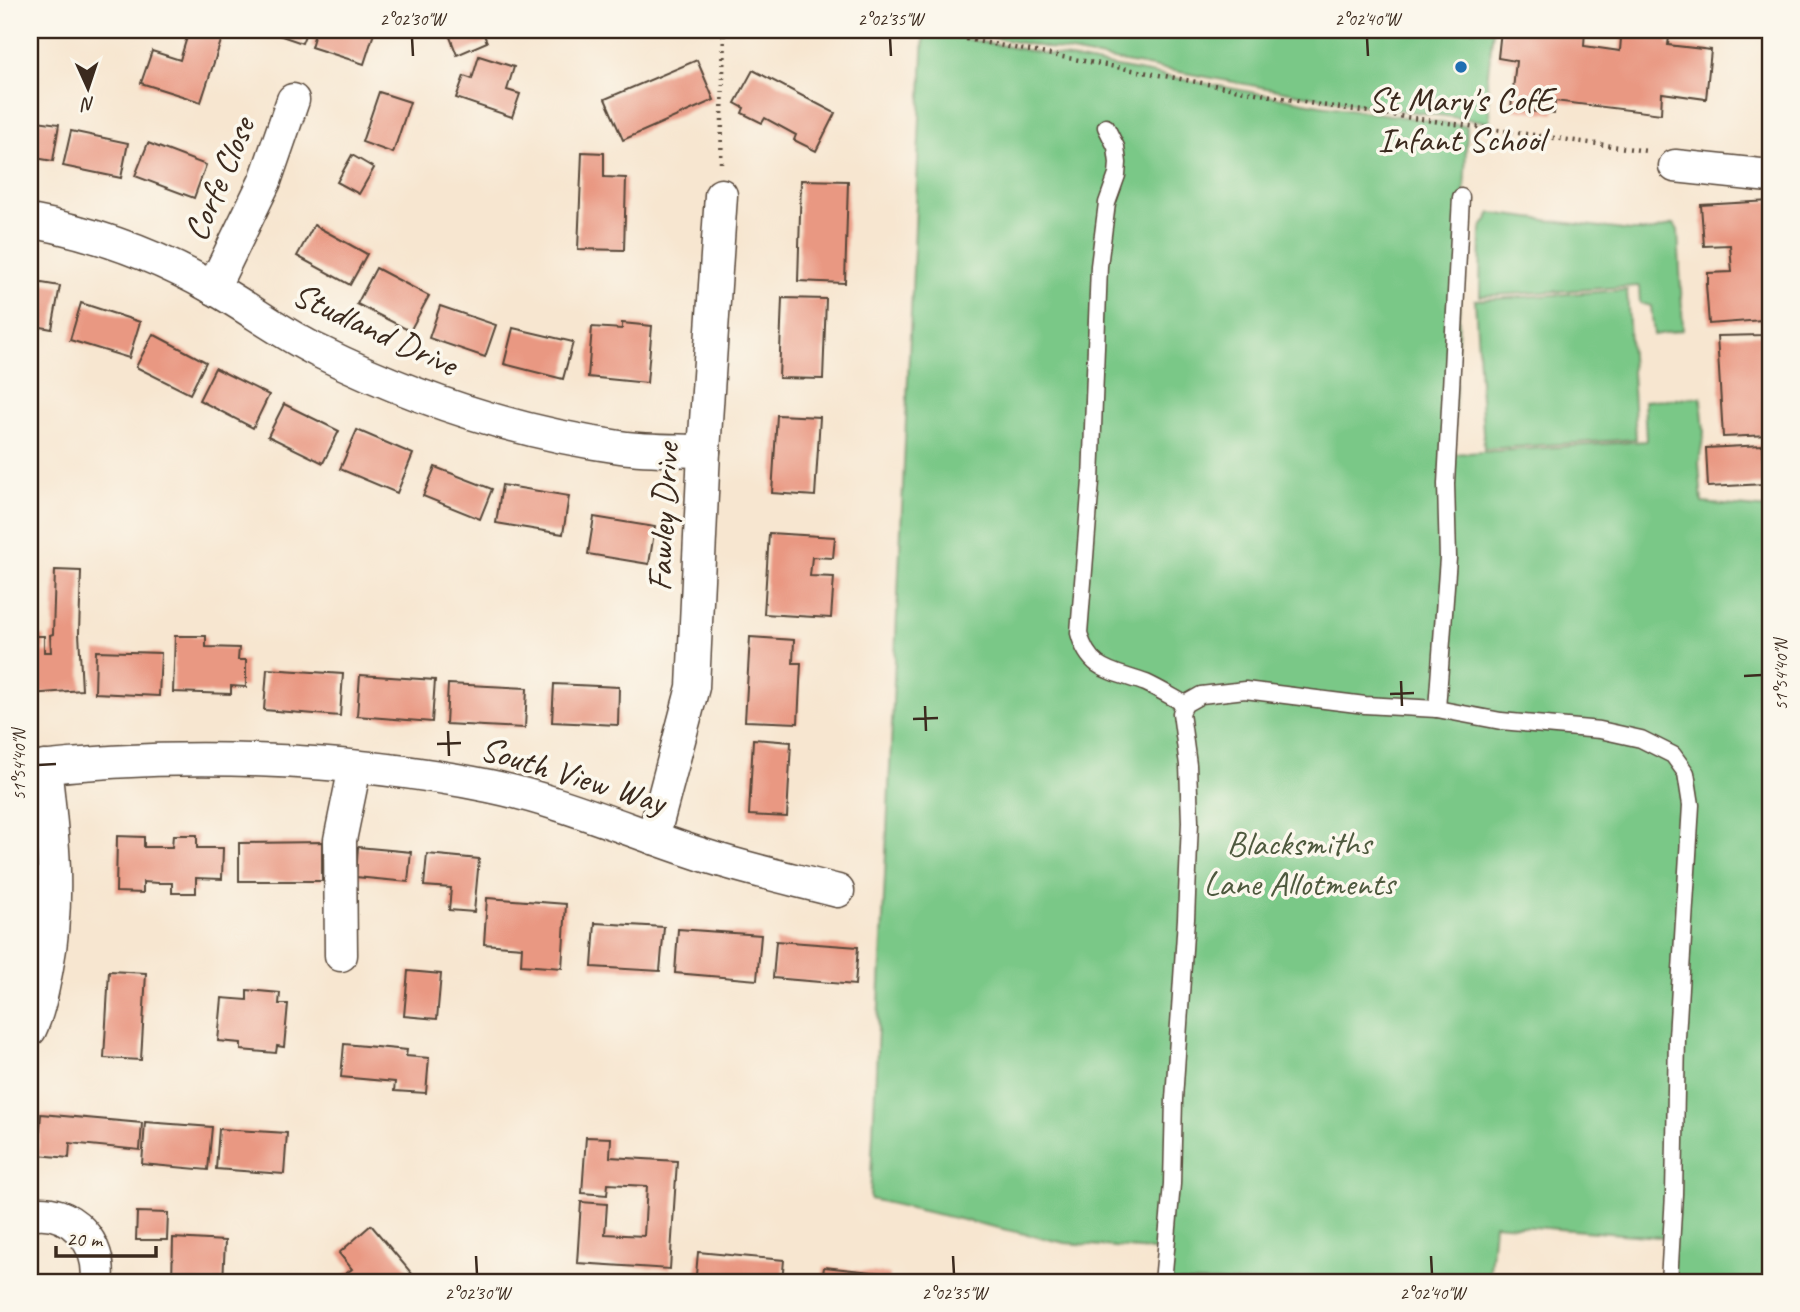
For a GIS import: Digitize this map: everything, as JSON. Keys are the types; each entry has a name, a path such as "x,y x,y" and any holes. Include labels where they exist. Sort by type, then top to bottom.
{"street":[{"name":"Corfe Close","path":"214,288 265,181 293,100"},
{"path":"1675,166 1770,176"},
{"name":"Fawley Drive","path":"653,838 693,687 704,451 721,195"},
{"name":"Studland Drive","path":"30,221 96,236 176,268 314,349 367,375 448,406 555,436 622,447 704,451"},
{"name":"South View Way","path":"38,768 194,761 355,767 423,774 545,800 704,856 838,891"},
{"path":"341,955 340,840 355,767"},
{"path":"30,1030 46,973 56,900 56,866 38,768"},
{"path":"30,1214 47,1213 59,1216 83,1232 92,1245 98,1265 97,1282"}],"lane":[{"path":"1106,127 1116,147 1118,163 1117,176 1107,203 1099,266 1090,492 1079,633 1088,655 1100,667 1146,684 1185,704"},
{"path":"1437,709 1448,558 1446,484 1461,197"},
{"path":"1163,1282 1172,1184 1176,1060 1190,822 1189,775 1181,713 1185,704 1201,695 1245,690 1366,705 1437,709 1501,721 1600,730 1641,739 1673,755 1686,773 1691,804 1677,1037 1674,1194 1669,1282"}],"path":[{"path":"721,195 724,30"},
{"path":"918,30 1320,105 1668,154 1675,166"}],"green space":[{"path":"951,30 1493,30 1487,82 1490,122 1354,104"},
{"name":"Blacksmiths Lane Allotments","path":"924,31 1320,105 1467,126 1453,454 1646,441 1644,401 1701,397 1704,432 1699,463 1702,503 1770,509 1770,1282 1669,1282 1672,1238 1494,1224 1489,1282 1163,1282 1165,1251 1065,1243 870,1199"},
{"path":"1491,213 1631,231 1652,231 1674,224 1678,230 1683,330 1654,335 1651,306 1640,303 1639,286 1480,296 1481,229"},
{"path":"1627,290 1636,439 1484,449 1475,300"}],"building":[{"path":"178,30 207,30 223,35 201,102 141,83 152,51 180,60 188,34"},
{"path":"264,30 307,30 302,43"},
{"path":"316,30 375,30 364,64 311,47"},
{"path":"467,30 482,30 487,42 457,55 450,37"},
{"path":"1501,30 1585,30 1584,46 1620,51 1621,38 1611,37 1612,30 1670,30 1665,36 1669,37 1668,45 1711,50 1706,99 1662,93 1661,114 1555,101 1554,114 1511,109 1516,61 1498,58"},
{"path":"479,56 514,67 507,90 520,94 512,117 456,98 464,76 472,79"},
{"path":"697,60 714,100 623,140 605,99"},
{"path":"753,70 835,113 816,151 794,140 796,135 765,118 762,123 742,113 744,108 735,103"},
{"path":"379,92 410,102 393,153 362,142"},
{"path":"30,120 59,124 53,161 30,157"},
{"path":"71,131 128,143 121,178 63,166"},
{"path":"148,143 206,165 194,198 135,176"},
{"path":"582,152 604,153 604,177 626,178 624,250 578,249"},
{"path":"352,155 374,168 359,194 337,182"},
{"path":"801,180 848,181 845,283 798,281"},
{"path":"1770,201 1770,435 1723,437 1717,336 1763,335 1762,320 1709,324 1706,284 1708,273 1732,272 1730,245 1704,246 1701,205"},
{"path":"314,225 367,254 350,285 297,256"},
{"path":"376,268 429,296 410,331 357,304"},
{"path":"30,281 60,286 52,329 30,325"},
{"path":"782,298 826,299 823,379 779,378"},
{"path":"81,303 140,322 129,358 70,340"},
{"path":"440,306 496,325 485,357 429,338"},
{"path":"622,323 652,326 647,383 588,377 592,327 622,329"},
{"path":"513,328 573,342 563,379 504,364"},
{"path":"153,334 206,362 190,394 136,367"},
{"path":"215,368 269,395 253,428 199,400"},
{"path":"284,404 339,431 323,463 268,436"},
{"path":"777,415 820,417 815,496 772,493"},
{"path":"357,430 413,454 397,493 340,469"},
{"path":"1763,445 1765,484 1708,487 1706,448"},
{"path":"435,467 492,489 480,519 423,496"},
{"path":"502,485 569,496 563,534 496,523"},
{"path":"594,517 655,527 649,564 588,554"},
{"path":"769,533 835,537 833,558 812,557 810,576 834,577 831,618 764,614"},
{"path":"55,570 81,571 79,633 82,690 30,694 30,636 44,636 44,652 51,652"},
{"path":"175,636 206,636 206,647 239,648 238,660 246,660 246,687 231,686 231,694 173,692"},
{"path":"750,637 794,640 793,663 801,663 798,723 745,721"},
{"path":"96,651 161,653 159,696 95,693"},
{"path":"267,669 343,674 340,716 264,710"},
{"path":"360,675 435,680 432,722 357,716"},
{"path":"448,684 527,688 525,728 446,724"},
{"path":"554,684 619,687 618,725 552,722"},
{"path":"753,739 791,742 787,817 749,815"},
{"path":"173,835 197,835 197,848 223,848 222,879 196,878 196,893 172,893 172,883 143,882 143,893 116,892 117,836 144,837 144,847 172,847"},
{"path":"322,842 322,881 239,881 239,843"},
{"path":"358,847 411,852 408,882 356,877"},
{"path":"427,854 479,859 474,912 449,910 451,888 424,886"},
{"path":"487,898 566,904 562,968 521,965 522,947 484,944"},
{"path":"595,923 664,927 660,971 592,967"},
{"path":"678,929 761,935 757,980 675,973"},
{"path":"776,941 858,947 855,985 773,978"},
{"path":"109,971 146,973 141,1060 104,1058"},
{"path":"408,971 441,974 437,1019 404,1016"},
{"path":"247,990 280,993 279,1004 288,1004 284,1047 277,1046 276,1053 241,1050 241,1043 218,1041 222,998 247,1000"},
{"path":"344,1044 407,1050 406,1056 429,1058 426,1093 394,1091 395,1082 341,1077"},
{"path":"41,1114 142,1123 140,1150 70,1143 69,1158 38,1155"},
{"path":"145,1122 212,1127 208,1170 142,1164"},
{"path":"219,1129 287,1133 284,1174 216,1169"},
{"path":"586,1137 611,1138 610,1157 677,1161 670,1269 577,1263 581,1202 607,1204 605,1234 644,1236 647,1186 608,1184 607,1195 582,1193"},
{"path":"137,1212 168,1213 167,1240 136,1240"},
{"path":"371,1225 418,1281 348,1282 343,1276 352,1269 339,1253"},
{"path":"173,1238 225,1241 223,1282 172,1282"},
{"path":"698,1252 784,1260 782,1282 709,1282 710,1276 696,1275"},
{"path":"824,1267 890,1274 889,1282 822,1282"}],"place":[{"name":"St Mary's CofE Infant School","path":"1461,67"}]}
